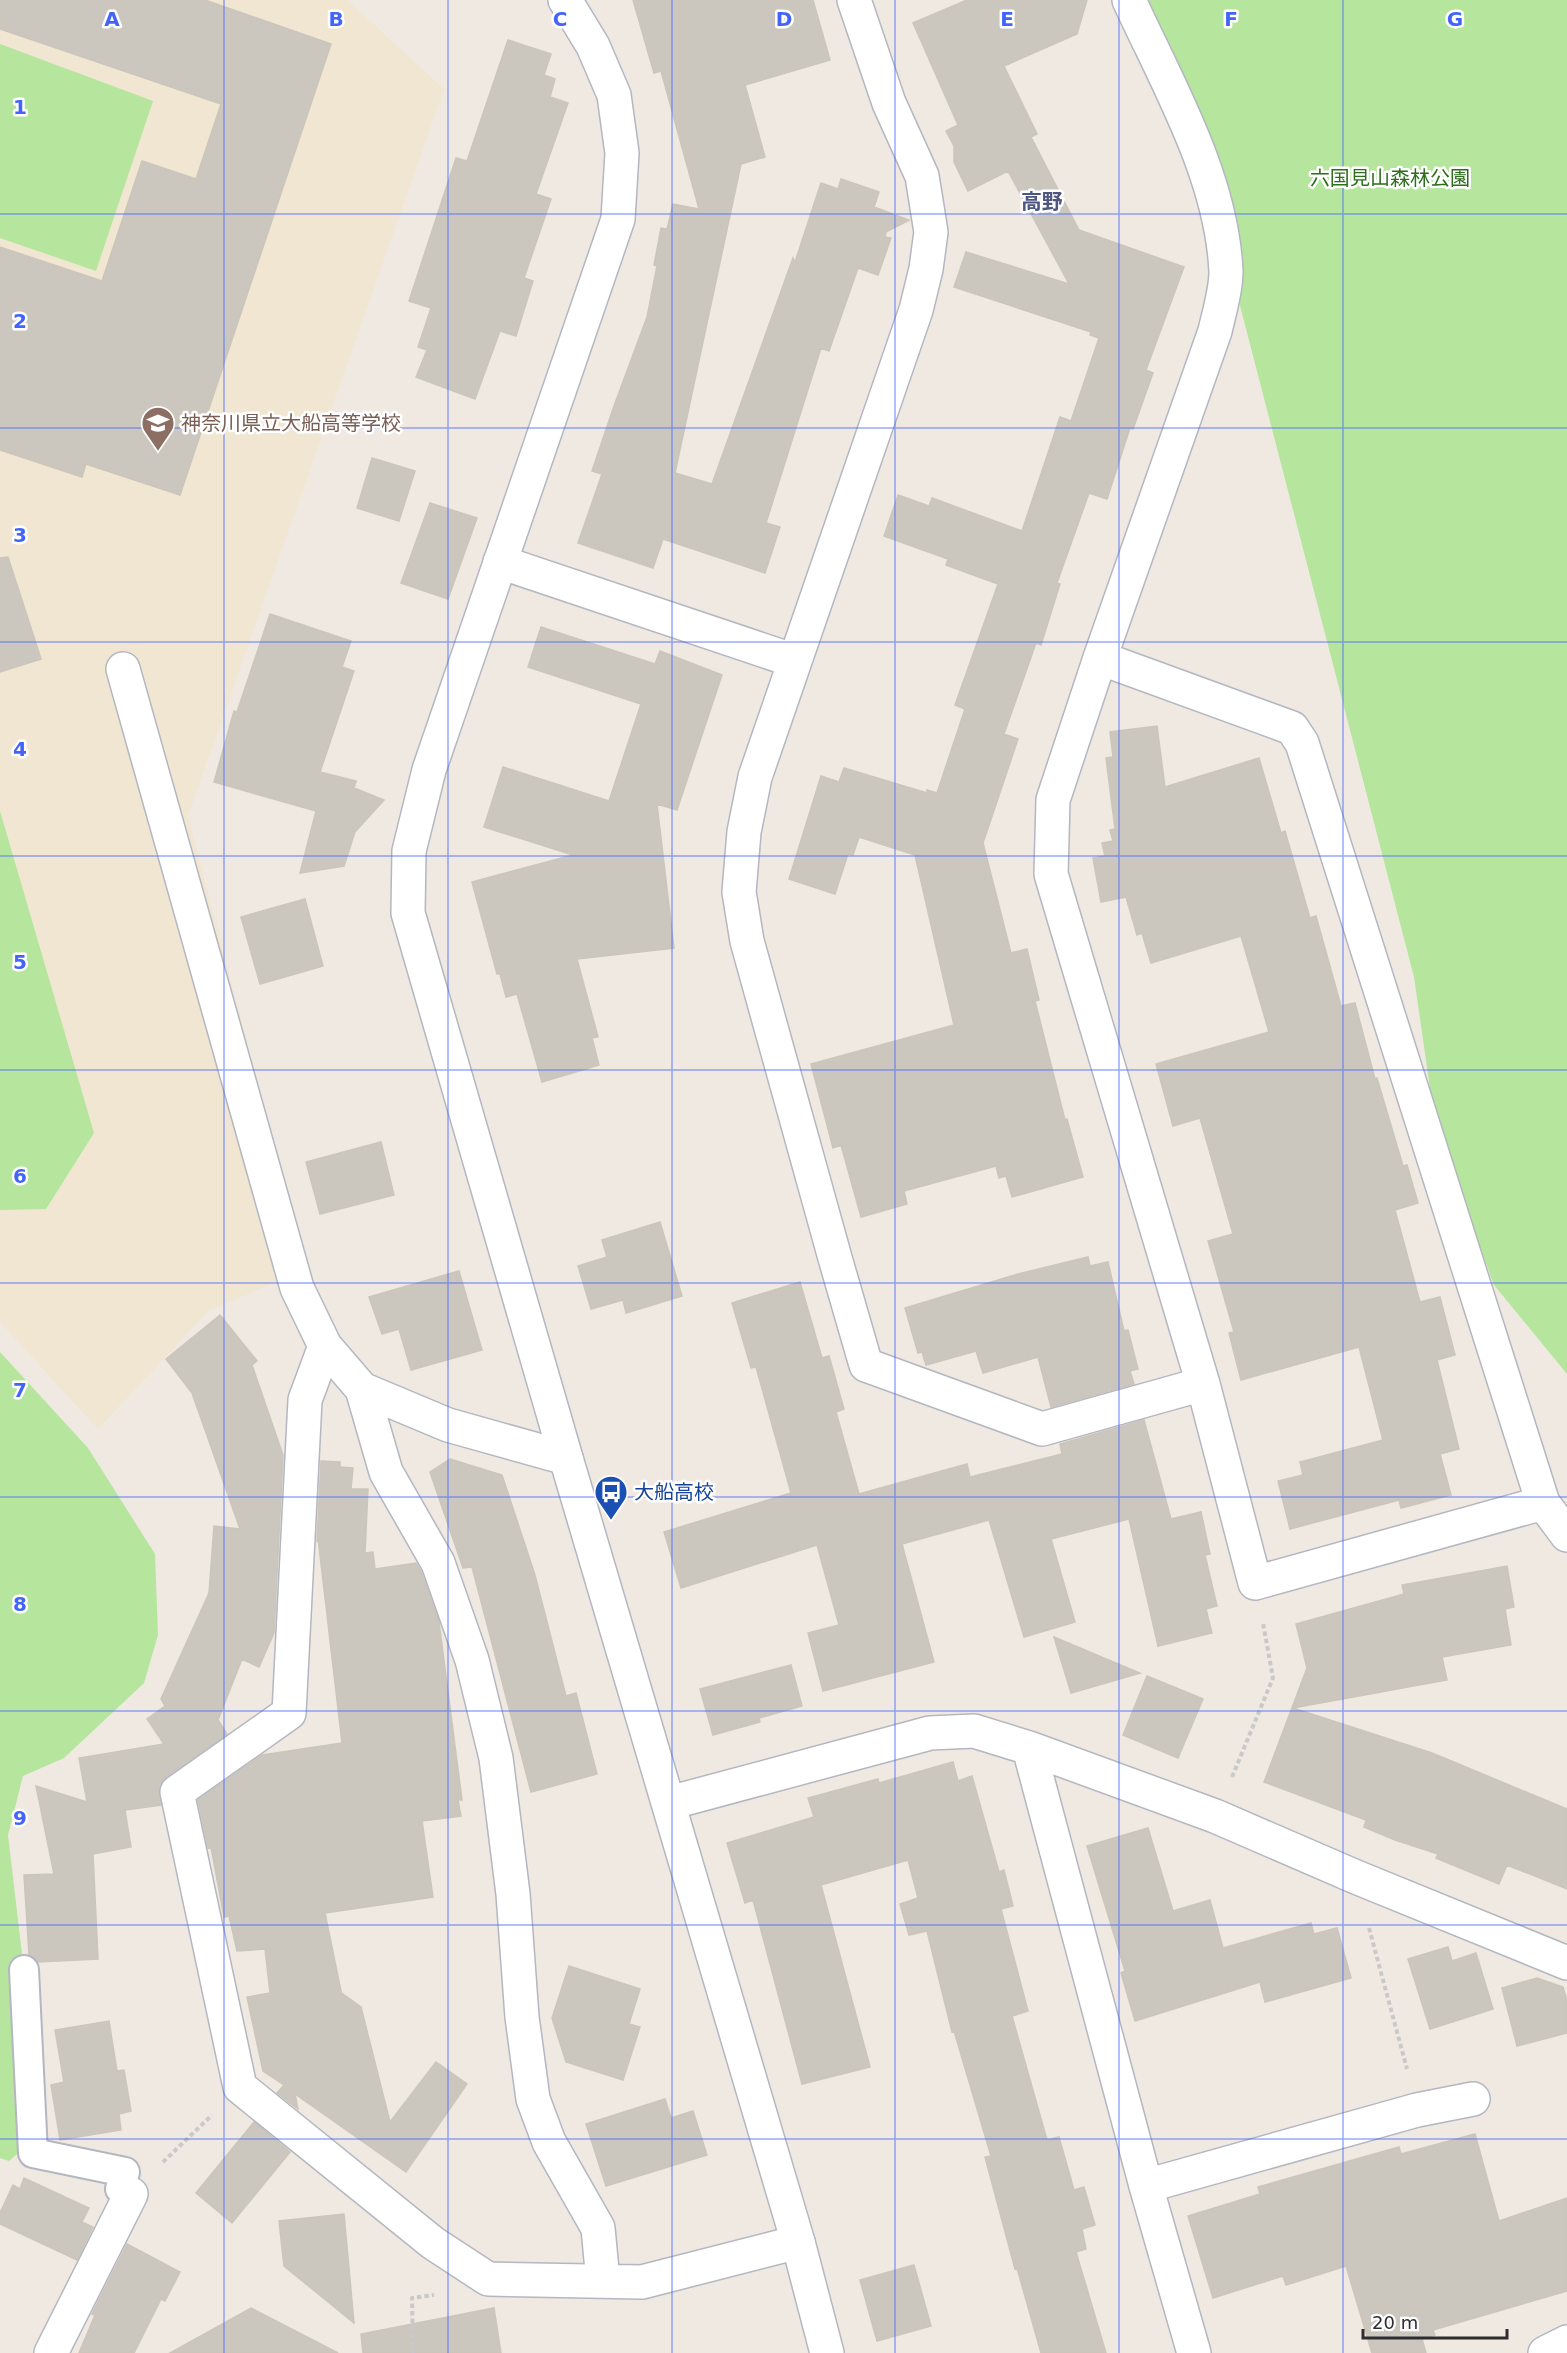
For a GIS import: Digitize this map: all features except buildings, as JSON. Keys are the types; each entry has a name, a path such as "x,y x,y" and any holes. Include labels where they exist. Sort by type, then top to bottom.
{"street":[{"path":"565,0 593,46 614,95 622,153 618,219 429,770 409,851 408,913 566,1458 798,2242 827,2353"},
{"path":"854,0 889,103 922,176 931,232 926,269 916,310 755,777 744,832 739,892 750,952 867,1365 1042,1429 1203,1384"},
{"path":"1129,0 1200,155 1221,232 1226,275 1215,331 1100,658 1053,800 1051,874 1203,1384 1255,1583 1543,1503"},
{"path":"500,562 795,661"},
{"path":"1100,658 1292,728 1302,743 1543,1503 1567,1535"},
{"path":"123,669 297,1288 325,1346 362,1389 386,1472 438,1563 472,1660 496,1758 513,1894 522,2017 533,2099 549,2142 598,2228 603,2281"},
{"path":"325,1346 305,1400 290,1713 177,1792 240,2087 433,2243 488,2279 642,2282 798,2242"},
{"path":"362,1389 448,1425 566,1458"},
{"path":"669,1803 930,1733 974,1731 1029,1748 1215,1816 1356,1877 1567,1963"},
{"path":"1029,1748 1146,2186 1194,2353"},
{"path":"1146,2186 1418,2110 1473,2099"},
{"path":"51,2353 130,2194"},
{"path":"1545,2353 1567,2342"}],"lane":[{"path":"24,1970 33,2153 125,2172 120,2188 130,2194"}],"path":[{"path":"1215,1816 1273,1678 1255,1583"},
{"path":"1356,1877 1418,2110"},
{"path":"130,2194 240,2087"},
{"path":"412,2353 412,2298 456,2292 488,2279"}],"shaded area":[{"name":"神奈川県立大船高等学校","path":"0,0 347,0 444,89 188,816 306,1269 208,1311 98,1429 0,1322"}],"green space":[{"name":"六国見山森林公園","path":"1122,0 1567,0 1567,1374 1494,1285 1435,1123 1414,977 1201,155"},
{"path":"0,44 153,101 96,271 0,238"},
{"path":"0,811 94,1133 46,1209 0,1210"},
{"path":"0,1352 88,1448 155,1554 158,1635 144,1683 64,1758 23,1776 8,1835 43,2132 9,2161 0,2158"}],"place":[{"name":"神奈川県立大船高等学校","path":"158,452"},
{"name":"大船高校","path":"611,1521"}],"district":[{"name":"高野","path":"1042,202"}]}
